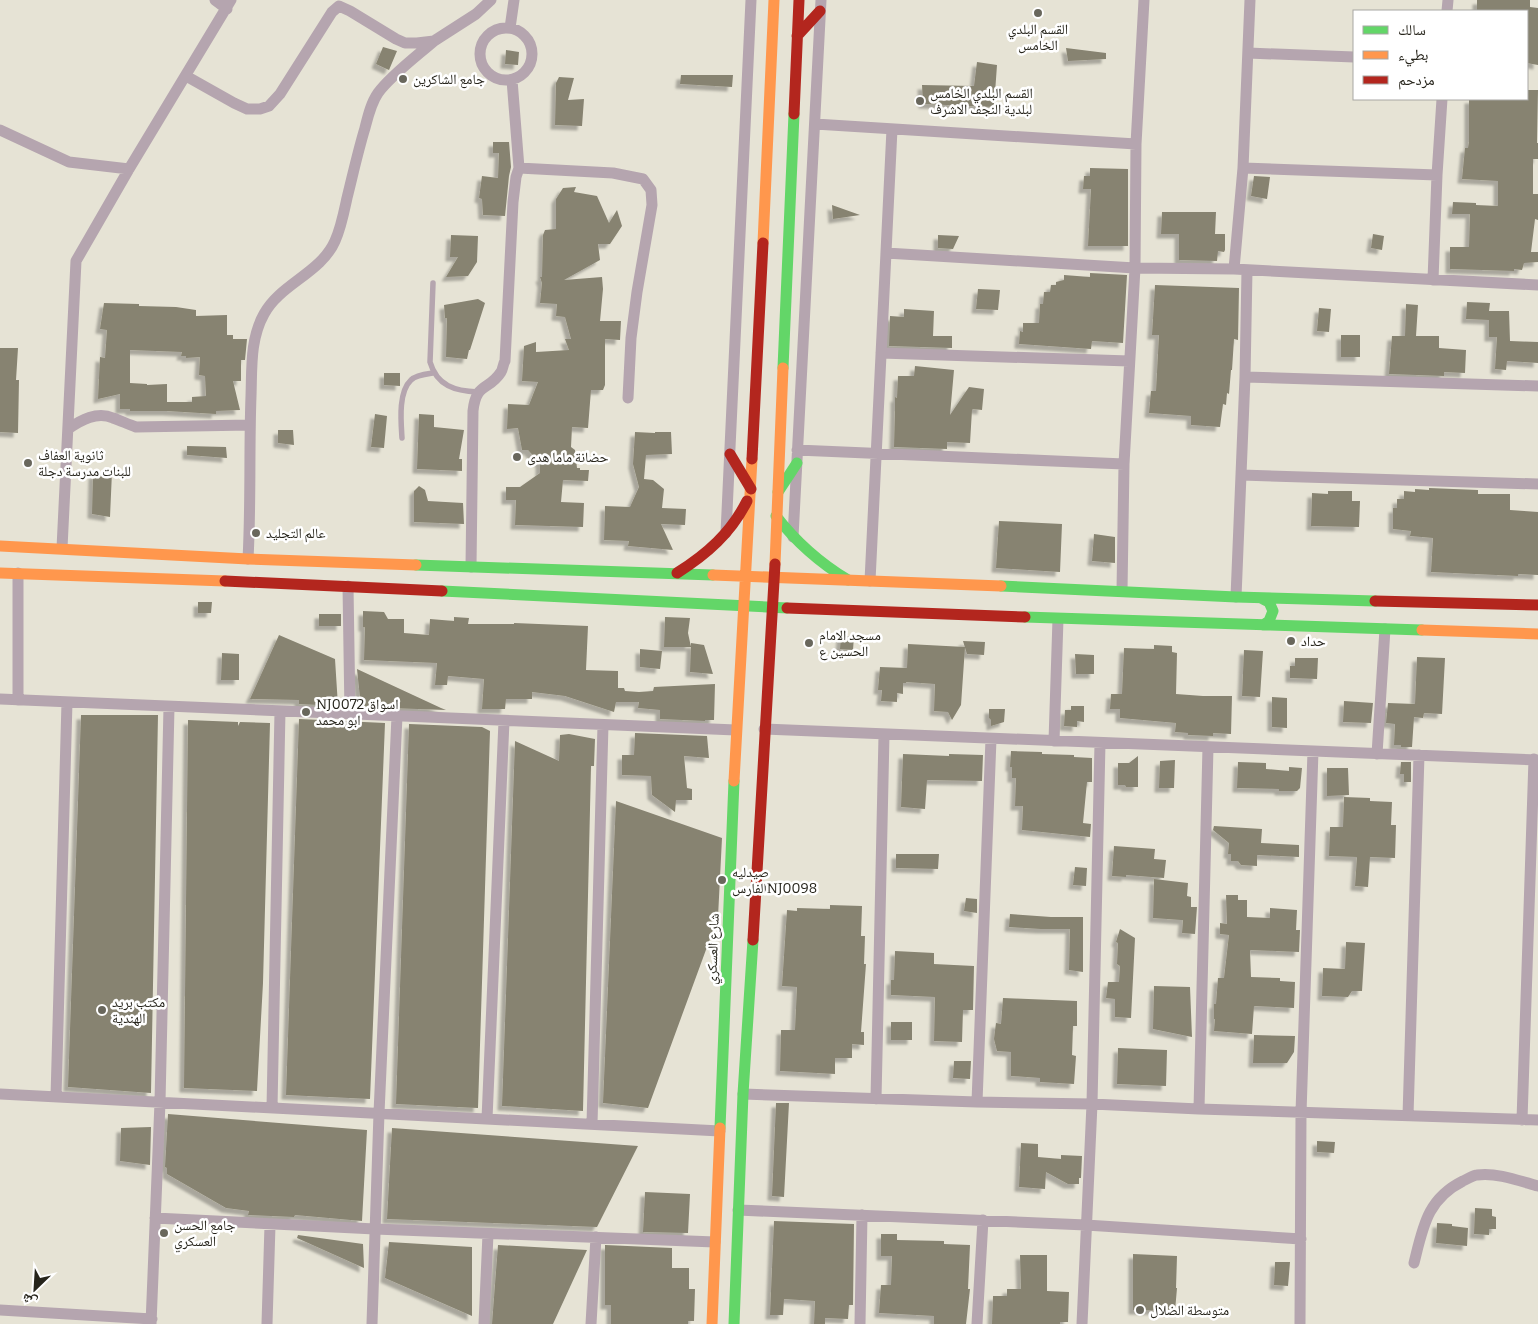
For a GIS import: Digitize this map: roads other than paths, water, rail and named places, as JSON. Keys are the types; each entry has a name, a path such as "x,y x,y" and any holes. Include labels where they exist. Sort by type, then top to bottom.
{"main road":[{"name":"شارع العسكري","path":"712,1324 736,730 751,492 774,0"},
{"path":"734,1324 743,1094 764,729 773,608 799,0"},
{"path":"796,36 820,5"},
{"path":"678,573 707,552 726,533 743,510 751,492 730,454"},
{"path":"777,494 796,463"},
{"path":"776,516 793,537 814,557 850,581"},
{"path":"0,546 248,559 678,573 1261,598 1538,605"},
{"path":"159,579 167,568 168,563 163,554"},
{"path":"218,581 214,578 211,568 212,564 219,557"},
{"path":"0,573 348,586 773,608 1538,634"},
{"path":"1261,598 1269,602 1273,611 1269,621 1263,625"},
{"path":"1298,598 1289,607 1289,617 1293,622 1302,627"}],"street":[{"path":"62,548 76,261 129,169 229,4 215,0"},
{"path":"248,559 252,354 256,334 263,315 270,304 324,258 334,243 341,224 371,107 379,92 394,76 434,41 476,14 491,0"},
{"path":"510,28 514,0"},
{"path":"726,533 751,0"},
{"path":"1122,591 1124,464 1135,268 1136,144 1144,0"},
{"path":"1234,269 1243,168 1250,0"},
{"path":"186,76 246,109 260,109 269,106 280,94 332,12 341,3 350,11 396,40 405,43 434,41"},
{"path":"793,537 820,5"},
{"path":"510,28 520,32 532,48 532,58 528,68 522,75 512,80 492,77 485,70 481,60 480,50 484,41 491,33 500,29 510,28"},
{"path":"1248,53 1353,56"},
{"path":"471,567 474,399 478,392 493,381 501,372 505,361 513,202 519,168 512,80"},
{"path":"1433,280 1442,100"},
{"path":"815,124 1136,144"},
{"path":"870,581 892,129"},
{"path":"0,130 69,162 129,169"},
{"path":"519,168 612,173 643,179 651,190 652,205 631,338 628,398"},
{"path":"1243,168 1438,176"},
{"path":"886,253 1135,268 1234,269 1538,285"},
{"path":"1236,597 1245,377 1247,270"},
{"path":"881,353 1130,361"},
{"path":"1245,377 1538,386"},
{"path":"68,429 77,422 97,416 113,418 136,427 250,425"},
{"path":"797,450 1124,464"},
{"path":"1241,475 1538,484"},
{"path":"18,574 18,700"},
{"path":"348,586 350,714"},
{"path":"1054,741 1058,619"},
{"path":"1377,754 1385,629"},
{"path":"0,699 736,730"},
{"path":"56,1097 67,702"},
{"path":"0,1310 48,1318 152,1321 160,1102 169,706"},
{"path":"272,1108 280,711"},
{"path":"372,1324 379,1113 397,716"},
{"path":"487,1119 504,721"},
{"path":"592,1124 603,725"},
{"path":"764,729 1536,760 1522,1120"},
{"path":"876,1099 884,735"},
{"path":"978,1102 991,739"},
{"path":"1082,1324 1092,1104 1100,743"},
{"path":"1199,1109 1208,747"},
{"path":"1300,1324 1301,1113 1313,751"},
{"path":"1408,1116 1419,755"},
{"path":"0,1094 720,1131"},
{"path":"743,1094 1538,1120"},
{"path":"1414,1263 1423,1228 1435,1202 1450,1188 1476,1174 1501,1176 1538,1186"},
{"path":"738,1210 1086,1225 1301,1238"},
{"path":"860,1324 862,1215"},
{"path":"156,1218 270,1225 716,1242"},
{"path":"977,1324 983,1220"},
{"path":"267,1324 270,1225"},
{"path":"484,1324 488,1234"},
{"path":"591,1324 596,1237"}],"lane":[{"path":"433,283 430,362 433,373 439,380 453,388 478,392"},
{"path":"402,438 401,411 406,388 411,380 421,375 433,373"}],"place":[{"name":"القسم البلدي الخامس","path":"1038,13"},
{"name":"جامع الشاكرين","path":"403,79"},
{"name":"القسم البلدي الخامس لبلدية النجف الاشرف","path":"920,101"},
{"name":"حضانة ماما هدى","path":"517,457"},
{"name":"ثانوية العفاف للبنات مدرسة دجلة","path":"28,463"},
{"name":"عالم التجليد","path":"256,533"},
{"name":"حداد","path":"1291,641"},
{"name":"مسجد الامام الحسين ع","path":"809,643"},
{"name":"NJ0072 اسواق ابو محمد","path":"306,712"},
{"name":"صيدليه الفارسNJ0098","path":"722,880"},
{"name":"مكتب بريد الهندية","path":"102,1010"},
{"name":"جامع الحسن العسكري","path":"164,1233"},
{"name":"متوسطة الضلال","path":"1140,1310"}]}
